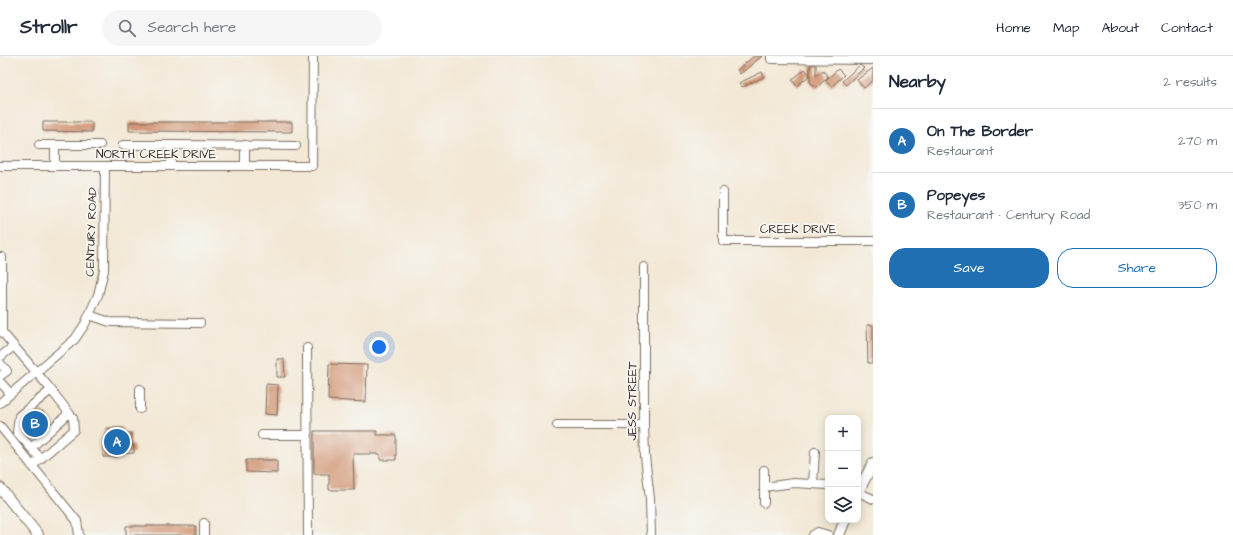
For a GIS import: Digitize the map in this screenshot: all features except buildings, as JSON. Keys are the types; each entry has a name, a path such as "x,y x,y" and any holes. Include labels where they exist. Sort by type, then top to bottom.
{"main road":[{"path":"861,487 873,463"},
{"path":"0,488 34,534"},
{"path":"839,535 844,523"}],"street":[{"name":"NORTH CREEK DRIVE","path":"0,166 312,166 313,56"},
{"path":"771,56 772,59 820,58 873,60"},
{"path":"39,145 100,145"},
{"path":"55,145 55,166"},
{"path":"123,145 296,146"},
{"path":"171,145 171,166"},
{"path":"245,145 245,166"},
{"name":"CENTURY ROAD","path":"0,404 74,339 85,324 98,295 104,270 105,166"},
{"name":"CREEK DRIVE","path":"723,192 723,241 873,242"},
{"path":"0,257 2,257 1,332 37,372 73,418 74,430 32,466"},
{"name":"JESS STREET","path":"644,267 644,426 645,456 650,499 651,535"},
{"path":"89,315 110,322 200,323"},
{"path":"0,357 14,346"},
{"path":"307,348 308,535"},
{"path":"0,363 7,371 0,376"},
{"path":"0,382 11,394"},
{"path":"140,389 140,409"},
{"path":"41,459 17,432 19,416 51,390"},
{"path":"31,448 69,413"},
{"path":"557,425 644,426"},
{"path":"0,426 77,521 79,535"},
{"path":"262,435 307,435"},
{"path":"813,484 815,452"},
{"path":"764,470 764,503"},
{"path":"764,487 794,483 825,485"},
{"path":"861,493 873,499"},
{"path":"204,523 204,535"},
{"path":"813,535 818,532 828,535"}],"place":[{"name":"Popeyes","path":"35,424"},
{"name":"On The Border","path":"117,442"}]}
